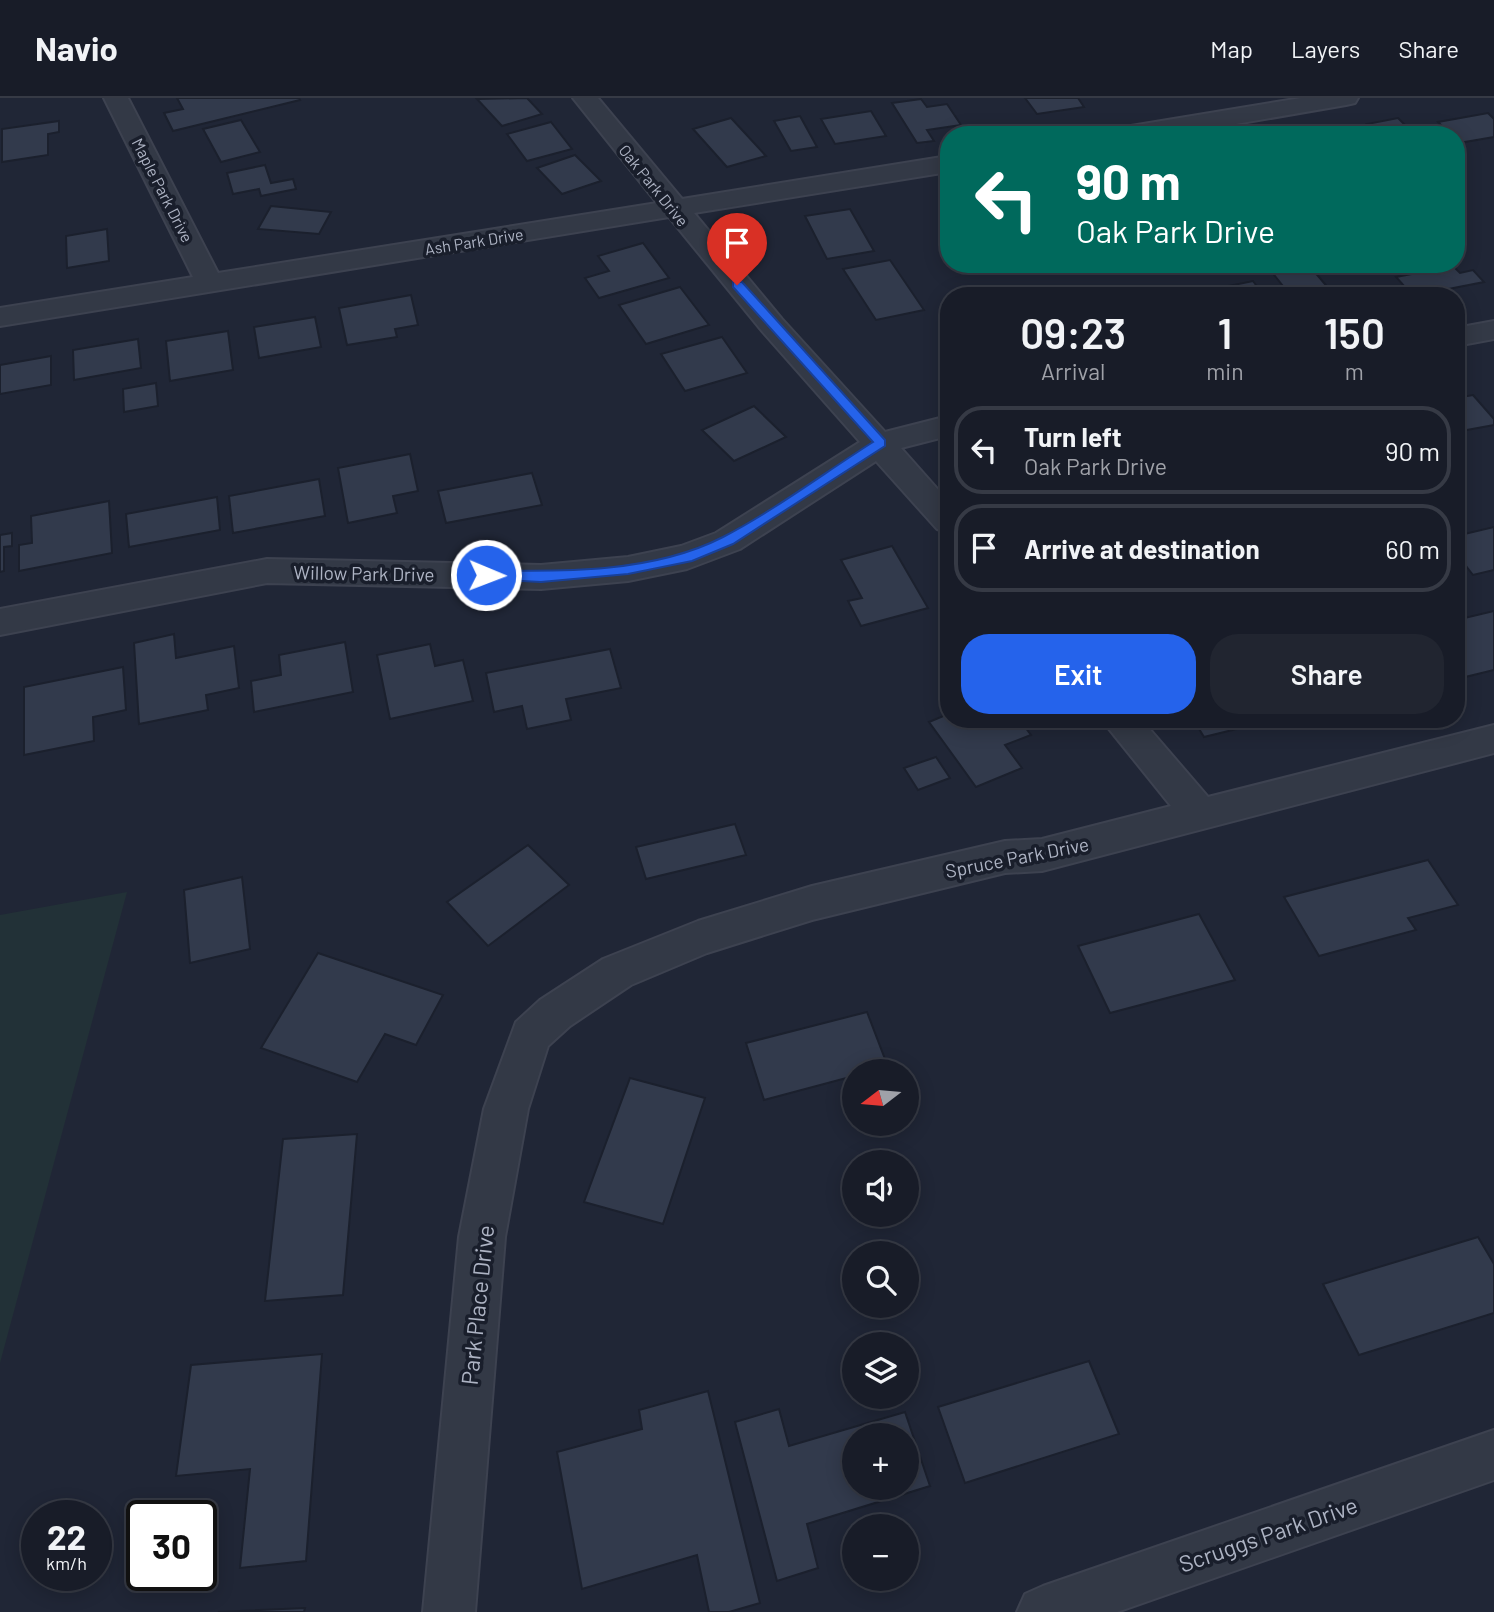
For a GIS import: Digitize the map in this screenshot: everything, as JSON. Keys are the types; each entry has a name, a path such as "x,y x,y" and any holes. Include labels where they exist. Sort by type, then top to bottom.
{"street":[{"name":"Maple Park Drive","path":"116,98 209,282"},
{"name":"Oak Park Drive","path":"585,98 674,210 772,325 940,512"},
{"path":"1179,126 1346,98"},
{"name":"Ash Park Drive","path":"0,317 940,165"},
{"path":"1465,335 1494,330"},
{"name":"Willow Park Drive","path":"0,622 267,571 541,577 628,569 664,562 687,557 728,541 881,443 940,428"},
{"path":"1127,728 1200,814"},
{"name":"Spruce Park Drive","path":"555,1013 617,972 698,938 812,903 1005,857 1042,855 1494,739"},
{"name":"Park Place Drive","path":"449,1612 482,1237 506,1109 531,1035 555,1013"},
{"name":"Scruggs Park Drive","path":"1043,1612 1494,1455"}],"shaded area":[{"path":"127,892 0,1363 0,915"}],"building":[{"path":"177,98 300,100 173,131 164,113 183,109"},
{"path":"527,98 542,114 502,126 477,99"},
{"path":"1025,98 1078,98 1084,107 1037,114"},
{"path":"921,99 927,107 947,104 961,125 927,130 934,141 917,143 892,103"},
{"path":"871,111 886,136 835,144 821,119"},
{"path":"1488,113 1494,119 1494,137 1465,142 1465,126 1442,126 1438,122"},
{"path":"800,116 817,147 791,151 774,121"},
{"path":"731,118 766,156 727,167 693,129"},
{"path":"1398,118 1406,126 1369,126 1367,124"},
{"path":"241,120 260,152 221,162 203,129"},
{"path":"59,121 59,132 48,134 48,155 2,162 2,129"},
{"path":"551,122 572,149 527,161 507,134"},
{"path":"575,155 601,181 562,194 537,168"},
{"path":"265,165 271,183 293,179 296,189 261,196 259,189 233,194 227,173"},
{"path":"271,206 331,212 319,234 258,229"},
{"path":"850,209 874,251 827,259 805,216"},
{"path":"107,229 109,261 67,268 66,236"},
{"path":"643,243 669,278 599,298 585,278 609,271 598,256"},
{"path":"890,260 924,310 876,320 843,269"},
{"path":"1473,270 1484,282 1459,287 1405,287 1396,277 1417,273 1465,273"},
{"path":"1273,273 1316,273 1327,287 1284,287"},
{"path":"1253,281 1257,287 1224,287"},
{"path":"680,287 709,325 646,344 619,305"},
{"path":"411,295 418,325 395,329 397,337 347,345 339,308"},
{"path":"315,317 321,347 259,358 254,327"},
{"path":"228,331 233,370 170,381 166,341"},
{"path":"722,337 747,373 685,391 661,354"},
{"path":"138,339 141,368 74,380 73,350"},
{"path":"51,356 51,385 0,394 0,365"},
{"path":"156,383 158,406 124,412 123,389"},
{"path":"1473,395 1494,419 1494,425 1465,430 1465,396"},
{"path":"754,406 786,437 734,461 702,430"},
{"path":"410,454 418,491 393,496 397,513 348,523 338,468"},
{"path":"532,473 542,505 446,523 438,491"},
{"path":"319,479 325,516 233,533 229,496"},
{"path":"217,497 220,530 129,547 126,514"},
{"path":"109,501 112,553 19,571 19,545 32,543 31,516"},
{"path":"1494,527 1494,570 1473,575 1465,565 1465,534"},
{"path":"12,533 12,546 4,547 4,571 0,572 0,535"},
{"path":"892,546 928,608 861,626 848,601 862,598 841,560"},
{"path":"1494,611 1494,670 1465,677 1465,618"},
{"path":"174,634 176,658 234,646 239,688 206,695 208,710 139,724 134,643"},
{"path":"345,642 353,692 254,712 251,681 281,675 279,655"},
{"path":"430,644 435,666 463,660 473,701 390,719 377,655"},
{"path":"610,649 621,688 566,699 571,720 527,729 522,706 494,712 486,673"},
{"path":"123,667 126,710 93,717 94,741 24,755 24,687"},
{"path":"940,717 940,728 1026,728 1031,735 1005,745 1022,768 976,787 929,722"},
{"path":"1198,728 1240,728 1204,737"},
{"path":"936,757 950,778 918,790 904,768"},
{"path":"735,824 746,855 646,879 636,847"},
{"path":"528,845 569,885 488,946 447,902"},
{"path":"1428,860 1458,905 1408,918 1416,930 1319,956 1284,897"},
{"path":"242,877 250,949 190,963 184,890"},
{"path":"1199,914 1235,980 1110,1013 1078,946"},
{"path":"318,953 443,995 416,1045 385,1034 357,1082 261,1048"},
{"path":"867,1012 885,1059 842,1059 842,1079 764,1100 746,1043"},
{"path":"630,1078 705,1098 663,1224 584,1202"},
{"path":"357,1134 343,1295 265,1301 283,1139"},
{"path":"1478,1237 1494,1264 1494,1313 1359,1355 1323,1284"},
{"path":"322,1354 306,1561 240,1568 250,1469 176,1476 191,1365"},
{"path":"1089,1361 1119,1434 965,1483 938,1407"},
{"path":"708,1391 760,1603 729,1612 709,1612 697,1555 582,1589 557,1452 642,1429 639,1410"},
{"path":"779,1409 789,1446 842,1430 842,1500 885,1500 807,1524 818,1568 777,1581 735,1422"},
{"path":"905,1412 909,1423 867,1423"},
{"path":"919,1453 930,1486 919,1489"},
{"path":"305,1608 304,1612 218,1612"}],"route":[{"path":"486,575 541,577 628,569 687,557 728,541 881,443 737,285"}]}
